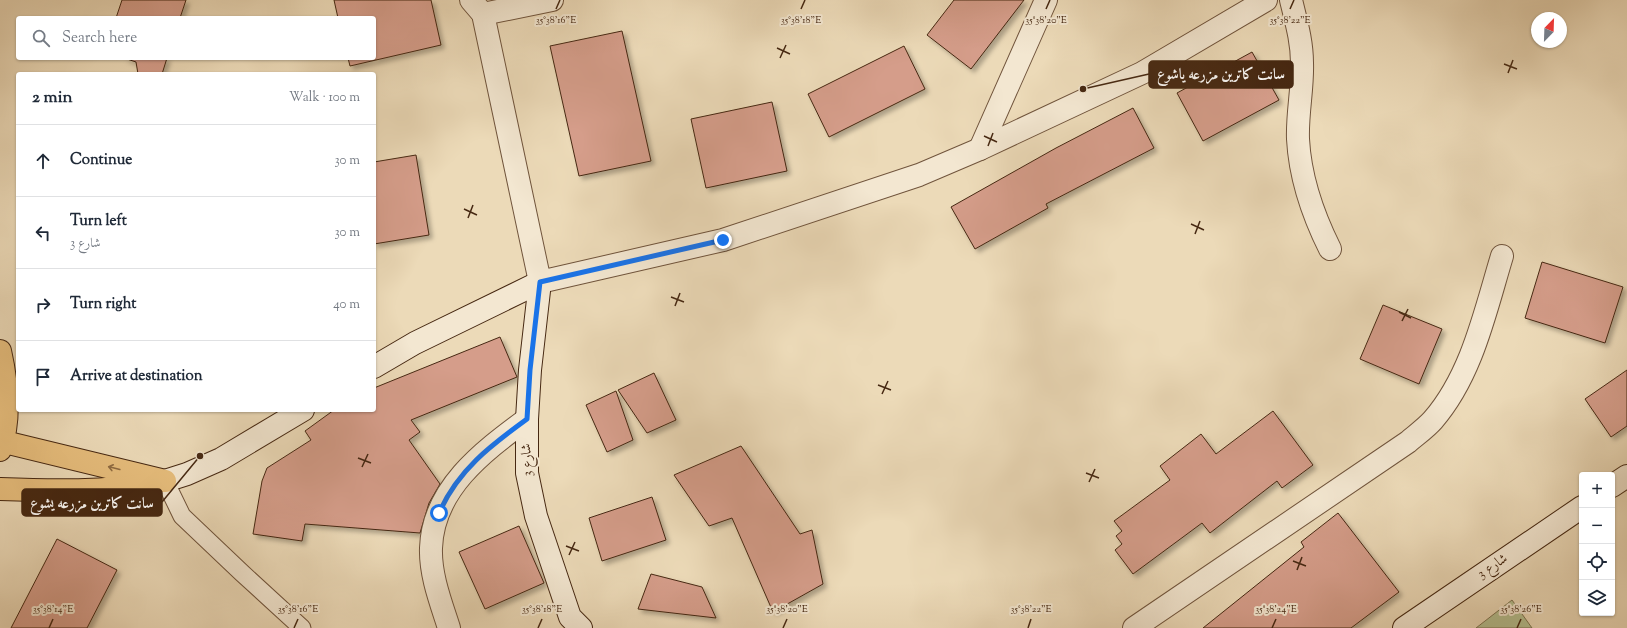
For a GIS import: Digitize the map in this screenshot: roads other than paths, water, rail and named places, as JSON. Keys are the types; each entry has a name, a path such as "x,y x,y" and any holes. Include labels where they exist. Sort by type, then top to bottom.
{"highway":[{"path":"0,351 5,377 7,406 1,444 165,481"},
{"path":"0,489 50,491 93,490 129,488 165,481"}],"street":[{"path":"477,7 552,0"},
{"path":"980,150 1046,0"},
{"path":"376,366 415,343 540,282 723,240 912,178 980,150 1142,73 1266,0"},
{"path":"1291,0 1300,37 1302,63 1298,138 1300,157 1306,189 1317,224 1330,249"},
{"name":"شارع 3","path":"477,7 540,282 530,370 527,419 527,473 536,516 570,617 581,628"},
{"path":"1134,628 1408,442 1433,421 1447,402 1470,356 1502,256"},
{"path":"165,481 187,474 221,459 300,412"},
{"path":"449,628 435,578 431,550 432,537 439,513 453,486 469,466 527,419"},
{"path":"1615,484 1627,476"},
{"name":"شارع 3","path":"1404,628 1581,508"}],"lane":[{"path":"165,481 182,516 302,628"}],"place":[{"name":"سانت كاترين مزرعه ياشوع","path":"1083,89"},
{"name":"سانت كاترين مزرعه يشوع","path":"200,456"}]}
